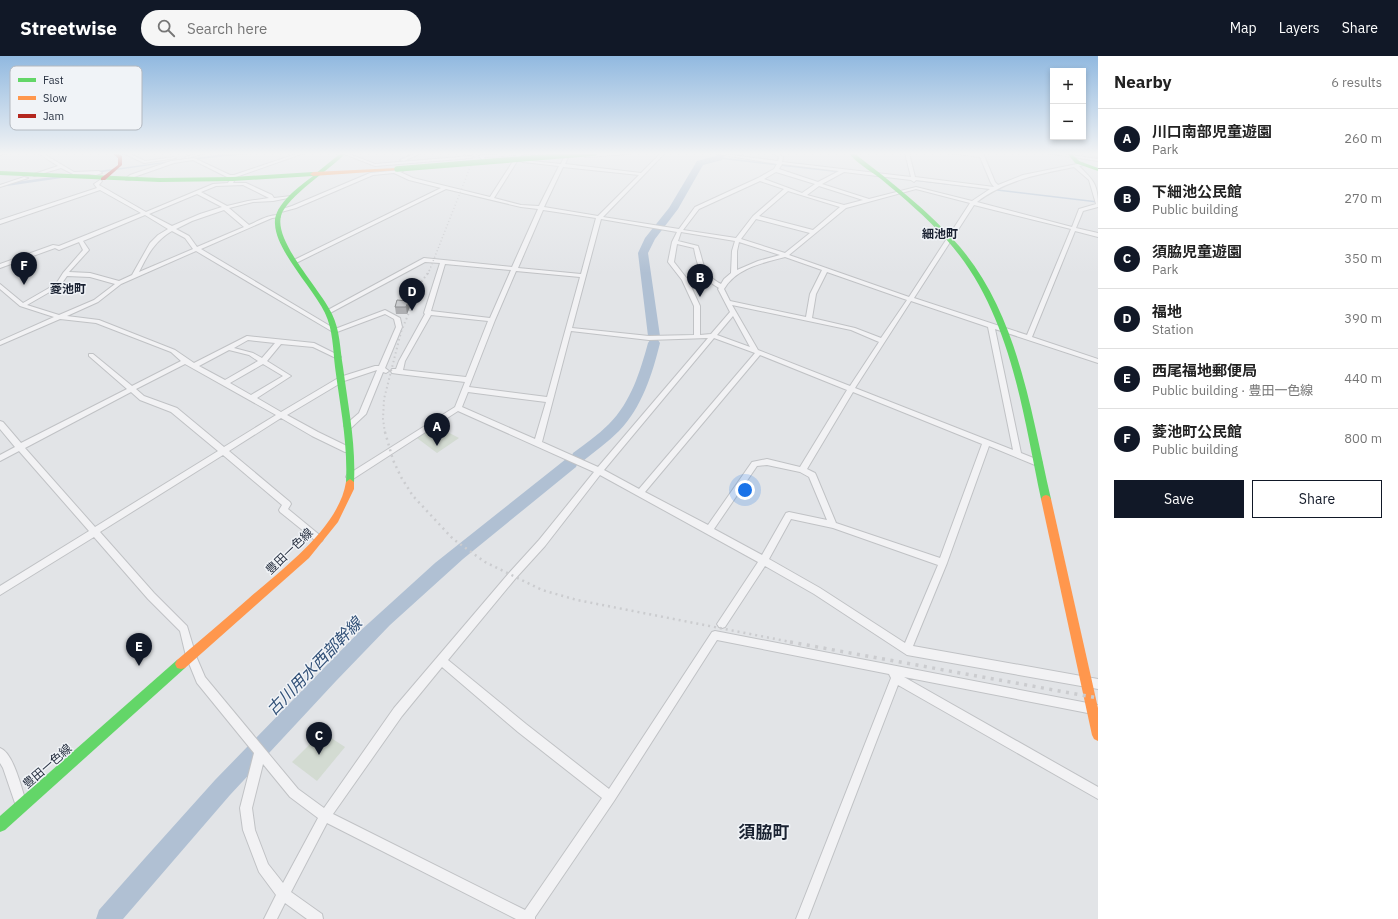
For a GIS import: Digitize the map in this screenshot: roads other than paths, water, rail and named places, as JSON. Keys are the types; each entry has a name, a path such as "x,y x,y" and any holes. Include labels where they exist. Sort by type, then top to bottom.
{"main road":[{"path":"280,213 295,193"},
{"path":"900,193 949,239 972,267 986,289 1006,331 1021,385 1086,682 1095,709 1098,735"},
{"name":"豊田一色線","path":"0,826 21,805 306,555 335,520 349,488 350,477 348,426 338,357 336,331 328,312 280,236 277,225 280,213"}],"street":[{"path":"0,222 73,193"},
{"path":"116,193 143,213 186,237 196,249 336,331 385,312 397,318 399,326 384,369 362,414 348,426"},
{"path":"0,266 55,246 59,248 194,193"},
{"path":"199,193 226,208 248,227"},
{"path":"264,193 270,196 273,200"},
{"path":"0,343 96,301 119,283 326,193"},
{"path":"296,261 433,193"},
{"path":"472,193 521,206 679,232 738,240 786,255 910,300 1098,361"},
{"path":"492,198 495,193"},
{"path":"350,477 458,408 492,320 548,193"},
{"path":"538,443 599,218 623,193"},
{"path":"698,335 697,306 685,280 671,262 675,242 679,232 688,218 697,208 730,193"},
{"path":"734,274 735,248 738,240 755,217 770,201 781,193"},
{"path":"797,193 844,207"},
{"path":"847,193 868,200"},
{"path":"722,287 726,280 734,274 760,262 786,255 844,207 894,193"},
{"path":"936,193 1098,235"},
{"path":"802,470 851,389 972,203 986,193"},
{"path":"1029,338 1081,210 1098,204 1095,193"},
{"path":"134,277 152,244 160,236 172,229 194,218 226,208 249,202 291,197"},
{"path":"755,217 814,232"},
{"path":"23,305 58,285 65,274 86,250 80,240"},
{"path":"675,242 696,247 701,268 709,280 722,287 733,312 757,351"},
{"path":"328,312 424,260 583,276"},
{"path":"443,262 427,313 429,313 396,371 469,380"},
{"path":"809,320 813,294 825,270"},
{"path":"65,274 90,275 119,283"},
{"path":"0,286 23,305 59,317 97,320 173,351 185,361 334,444 348,450"},
{"path":"728,302 853,329 883,341"},
{"path":"270,919 325,816 398,712 512,576 542,543 599,472 733,312"},
{"path":"429,313 492,320"},
{"path":"991,326 1018,456"},
{"path":"568,329 649,338 698,335 714,336 757,351 1038,463"},
{"path":"194,366 247,338 314,345 338,357"},
{"path":"225,383 263,361 279,342"},
{"path":"228,348 251,354 288,376 252,398"},
{"path":"640,493 757,351"},
{"path":"91,355 142,398 174,410 287,504 283,510 319,539"},
{"path":"0,458 185,361"},
{"path":"0,591 281,415 342,379 363,372 384,369"},
{"path":"466,389 549,400"},
{"path":"458,408 599,472 709,530 817,590 907,650 1098,684"},
{"path":"0,424 151,596 184,629 191,656 201,680 294,793 325,816 528,919 716,635 894,674 1095,709"},
{"path":"907,650 942,563 986,443"},
{"path":"709,530 755,464 767,462 802,470 812,475 833,525"},
{"path":"722,624 763,561 789,515 833,525 942,563"},
{"path":"441,660 610,797"},
{"path":"894,674 1098,793"},
{"path":"802,919 894,674"},
{"path":"260,752 246,808 249,830 263,868 283,893 317,919"},
{"path":"0,753 8,765 21,805"}],"waterway":[{"name":"古川用水西部幹線","path":"654,336 643,253 650,238 673,209 682,193"},
{"path":"1025,193 1098,202"},
{"name":"古川用水西部幹線","path":"578,457 609,432 625,414 636,395 654,343"},
{"name":"古川用水西部幹線","path":"108,919 223,788 366,638 441,568 571,463"}],"railway":[{"path":"429,270 460,193"},
{"path":"427,274 429,270"},
{"path":"385,433 383,419 384,399 401,332 422,281 428,273"},
{"path":"385,432 393,460 401,477 413,496 453,539 485,562 542,590 577,600 796,643"},
{"path":"790,642 1098,698"}],"place":[{"name":"菱池町公民館","path":"24,285"},
{"name":"下細池公民館","path":"700,297"},
{"name":"福地","path":"412,311"},
{"name":"川口南部児童遊園","path":"437,446"},
{"name":"西尾福地郵便局","path":"139,666"},
{"name":"須脇児童遊園","path":"319,755"}],"district":[{"name":"細池町","path":"940,233"},
{"name":"菱池町","path":"68,288"},
{"name":"須脇町","path":"764,832"}]}
